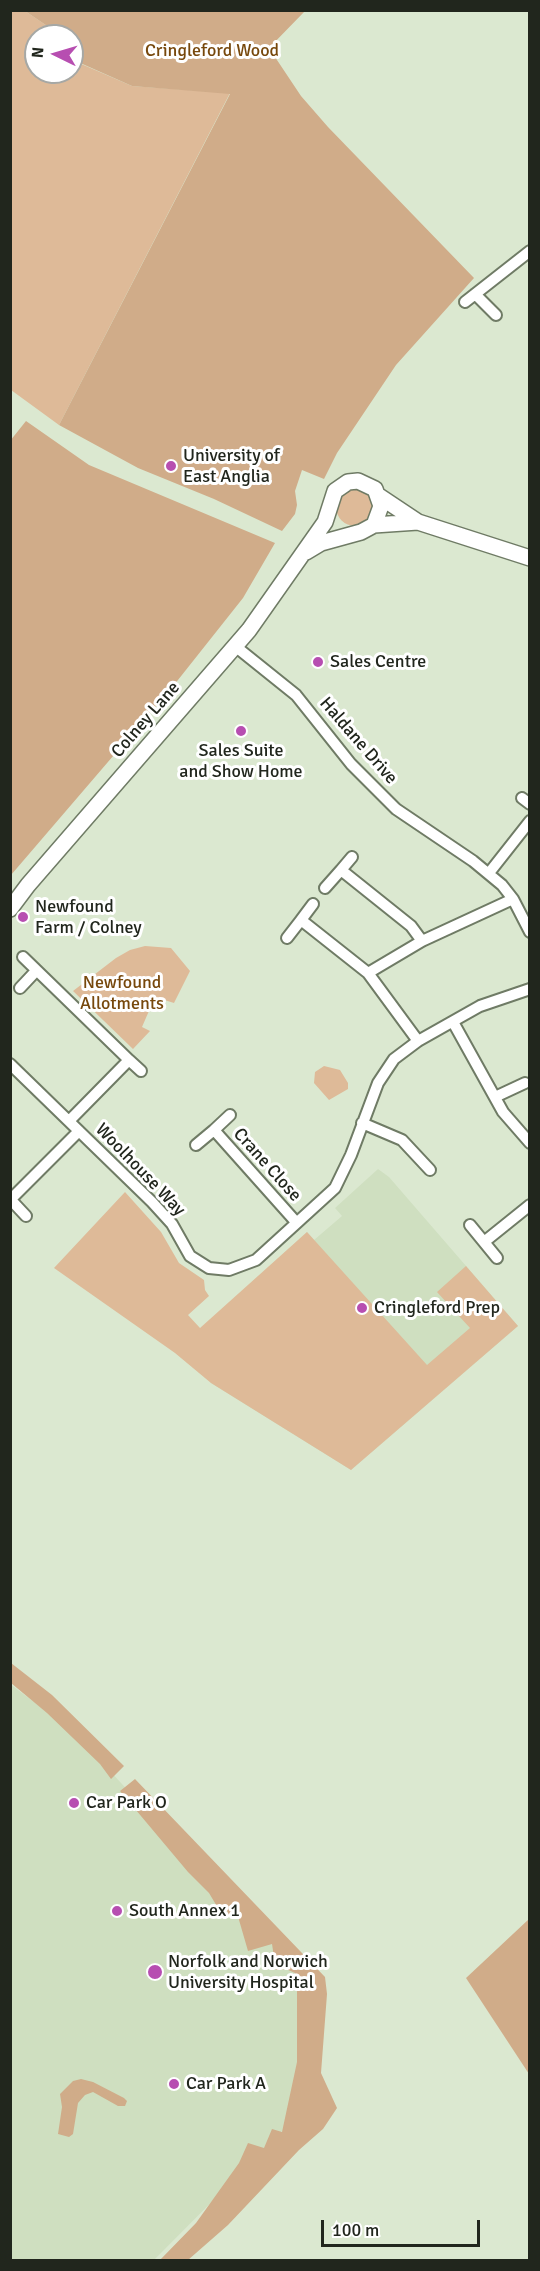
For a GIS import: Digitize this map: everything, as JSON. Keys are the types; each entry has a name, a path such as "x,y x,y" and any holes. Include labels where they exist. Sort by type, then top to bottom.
{"street":[{"path":"465,302 530,251"},
{"path":"475,294 496,315"},
{"name":"Colney Lane","path":"10,909 28,885 236,646 294,564 306,552 325,522 335,491 348,482 367,484 379,496 418,522"},
{"path":"374,525 381,506 379,496"},
{"path":"329,506 336,525 354,533"},
{"path":"418,522 530,558"},
{"name":"Colney Lane","path":"306,552 321,543 361,532 374,525 418,522"},
{"name":"Haldane Drive","path":"236,646 296,695 351,764 396,809 489,873 513,899 530,932"},
{"path":"489,873 530,821"},
{"path":"325,888 352,857"},
{"path":"341,870 411,926 422,941"},
{"path":"368,973 422,941 513,899"},
{"path":"287,938 313,904"},
{"path":"301,920 368,973 418,1041"},
{"path":"23,957 141,1071"},
{"path":"20,988 36,971"},
{"name":"Woolhouse Way","path":"10,1064 152,1202 172,1224 190,1256 209,1268 229,1270 248,1265 335,1188 347,1166 378,1083 394,1059 418,1041 480,1006 530,989"},
{"path":"453,1022 495,1097 530,1143"},
{"path":"69,1122 129,1060"},
{"path":"495,1097 525,1083"},
{"name":"Crane Close","path":"196,1145 230,1115"},
{"path":"362,1123 402,1140 430,1170"},
{"name":"Crane Close","path":"214,1130 296,1222"},
{"path":"26,1216 11,1200 79,1131"},
{"path":"484,1242 530,1205"},
{"path":"470,1225 497,1258"}],"shaded area":[{"name":"Cringleford Prep","path":"378,1169 389,1177 518,1326 351,1470 211,1383 200,1329 307,1232 314,1240 342,1216 335,1208"},
{"name":"Norfolk and Norwich University Hospital","path":"10,1684 74,1732 145,1809 203,1879 306,1977 291,2122 154,2260 11,2260"}],"green space":[{"path":"10,11 25,11 44,24 24,24 24,84 84,84 84,65 132,86 230,93 59,425 11,390"},
{"name":"Cringleford Wood","path":"25,11 305,11 269,48 301,96 328,127 474,278 396,365 337,453 324,479 302,470 295,491 297,505 295,514 282,531 214,499 138,468 59,425 230,94 132,86 84,65 84,24 44,24"},
{"path":"26,421 89,465 275,543 243,598 174,685 11,875 10,441"},
{"path":"355,488 368,494 374,507 368,520 355,526 342,520 336,507 342,494"},
{"name":"Newfound Allotments","path":"145,946 171,948 190,971 174,1003 155,997 142,1027 150,1031 133,1049 73,991 116,958 130,950"},
{"path":"324,1066 340,1070 348,1083 348,1089 329,1100 314,1083 315,1072"},
{"name":"Cringleford Prep","path":"125,1192 161,1232 179,1263 204,1280 205,1290 209,1296 188,1315 200,1328 307,1232 427,1365 470,1328 437,1292 466,1266 518,1326 351,1470 211,1383 175,1353 54,1268"},
{"path":"11,1663 52,1695 124,1766 111,1779 100,1764 47,1713 11,1683"},
{"path":"135,1779 325,1977 327,1994 321,2073 337,2108 323,2129 299,2150 228,2225 188,2260 160,2260 196,2223 239,2163 248,2143 264,2148 272,2129 282,2132 297,2062 297,1981 295,1973 286,1969 276,1970 272,1944 248,1951 237,1913 229,1916 225,1905 218,1908 209,1893 188,1872 120,1791"},
{"path":"529,1919 529,2074 466,1978"},
{"path":"81,2079 93,2082 124,2098 127,2101 125,2106 118,2106 93,2092 85,2095 78,2103 73,2134 69,2137 58,2134 62,2107 60,2094 73,2081"}],"place":[{"name":"University of East Anglia","path":"171,466"},
{"name":"Sales Centre","path":"318,662"},
{"name":"Sales Suite and Show Home","path":"241,731"},
{"name":"Newfound Farm / Colney","path":"23,917"},
{"name":"Cringleford Prep","path":"362,1308"},
{"name":"Car Park O","path":"74,1803"},
{"name":"South Annex 1","path":"117,1911"},
{"name":"Norfolk and Norwich University Hospital","path":"155,1972"},
{"name":"Car Park A","path":"174,2084"}]}
